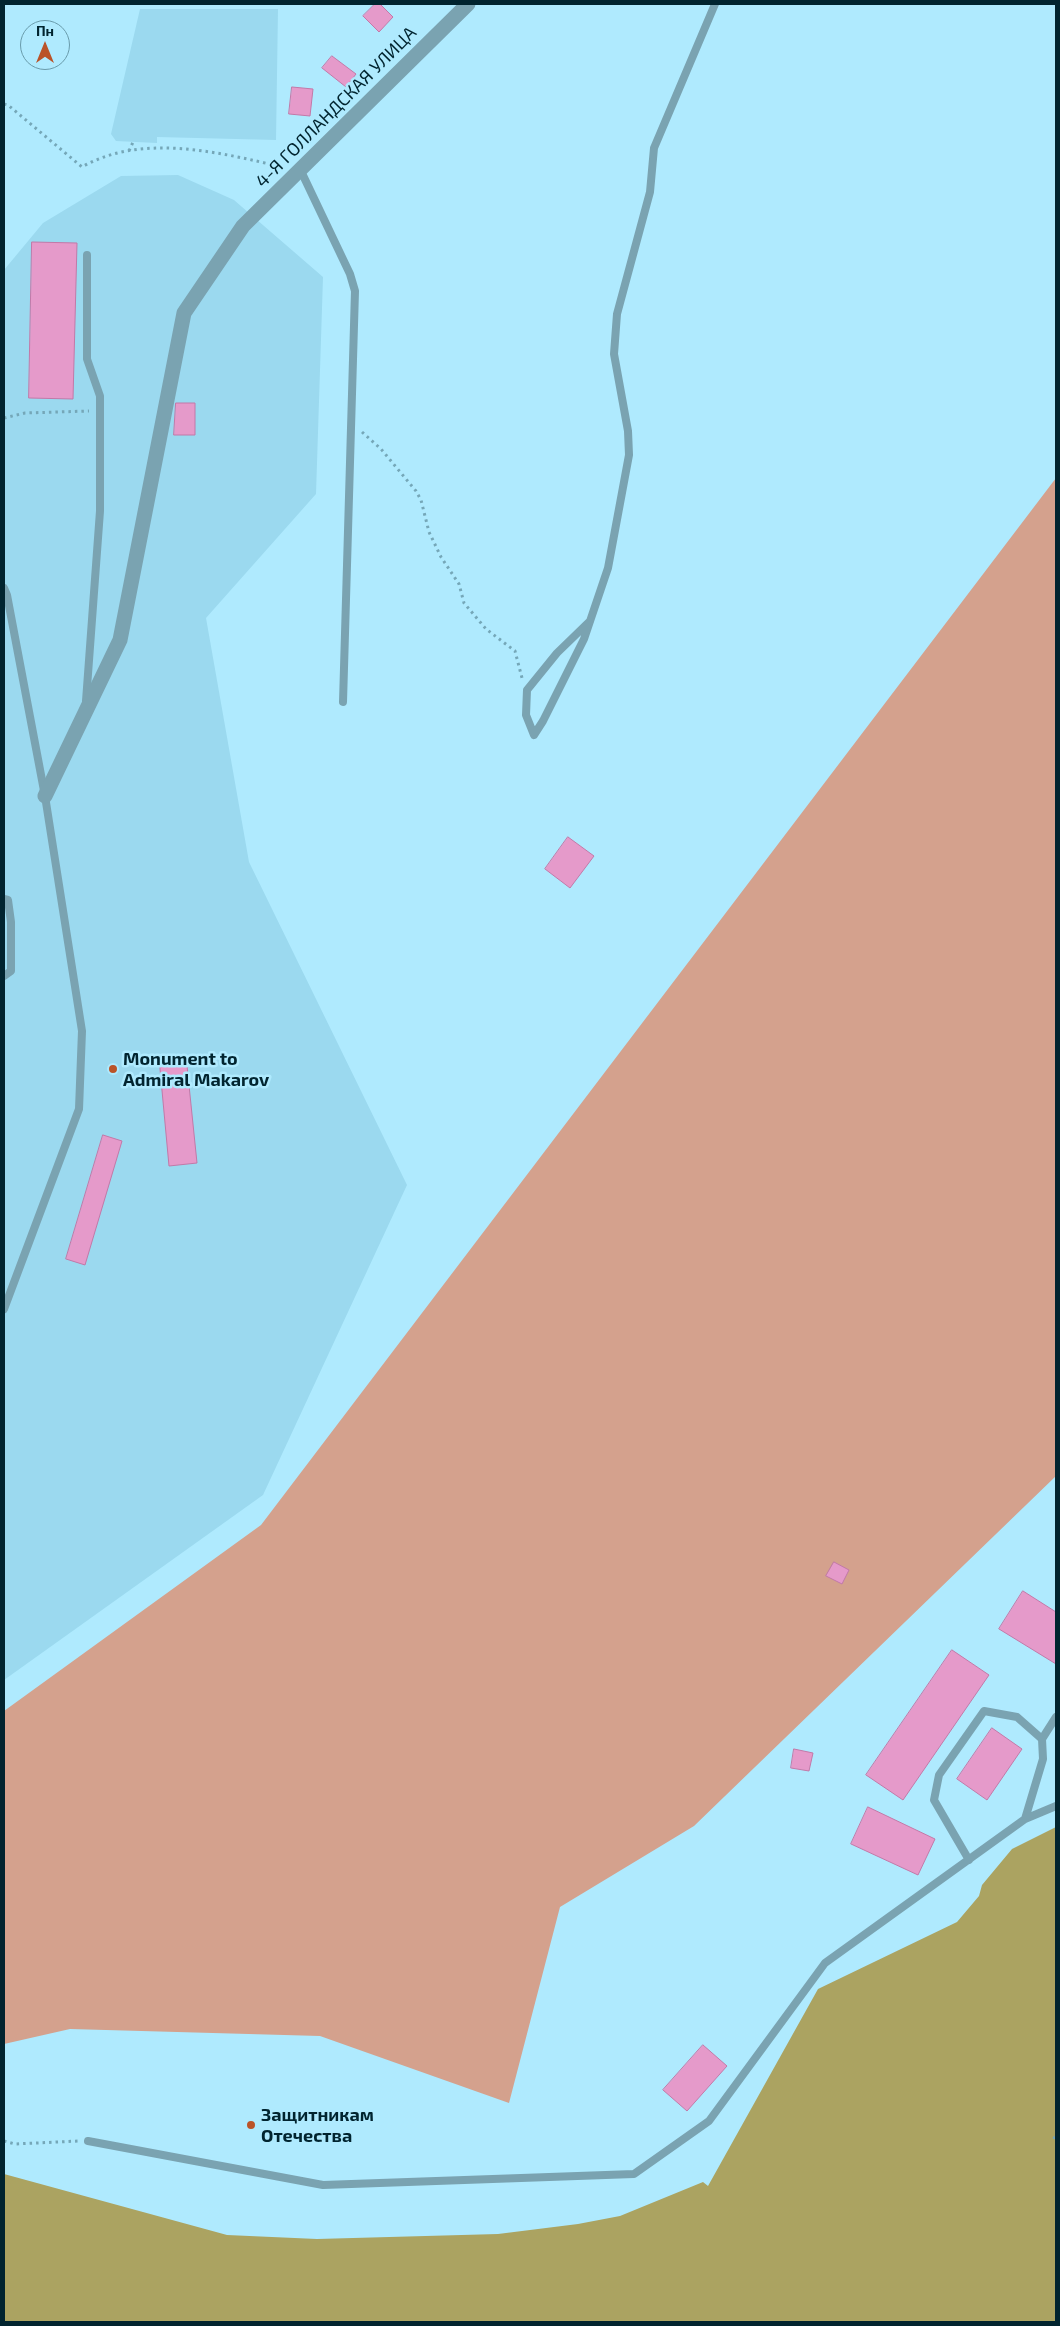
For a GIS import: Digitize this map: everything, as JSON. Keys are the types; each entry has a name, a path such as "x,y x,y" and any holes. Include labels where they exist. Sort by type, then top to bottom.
{"street":[{"name":"4-Я ГОЛЛАНДСКАЯ УЛИЦА","path":"45,796 120,640 184,313 243,226 252,216 468,4"}],"lane":[{"path":"590,621 557,653 527,690 526,715 534,735 584,638 590,621 608,568 629,455 628,431 614,354 617,314 650,192 654,148 714,4"},
{"path":"300,169 350,274 355,291 343,702"},
{"path":"86,708 100,511 100,396 87,359 87,255"},
{"path":"4,588 7,595 45,796 82,1031 79,1109 4,1308"},
{"path":"4,899 8,900 11,922 11,971 4,976"},
{"path":"968,1860 934,1800 939,1775 984,1711 1017,1717 1042,1738"},
{"path":"1025,1819 1043,1758 1042,1738 1056,1717"},
{"path":"88,2141 323,2185 634,2174 709,2120 825,1964 1025,1819 1056,1806"}],"path":[{"path":"4,104 30,122 82,167 98,157 157,148 199,150 265,162 280,167 300,169"},
{"path":"128,152 133,142"},
{"path":"4,418 25,413 90,411 100,396"},
{"path":"352,430 362,431 381,449 416,491 421,500 429,532 458,584 464,604 486,629 515,651 527,690"},
{"path":"1054,2139 1056,2134"},
{"path":"4,2141 15,2144 88,2141"}],"shaded area":[{"path":"140,9 278,9 276,140 157,137 157,143 116,141 111,134"},
{"path":"178,175 234,200 323,277 316,494 206,618 249,862 407,1185 263,1495 4,1680 4,270 43,223 121,176"},
{"path":"1056,478 1056,1476 694,1826 560,1907 509,2103 320,2036 70,2029 4,2044 4,1711 261,1525"},
{"path":"1056,1827 1056,2322 4,2322 4,2174 227,2235 317,2239 498,2234 578,2224 620,2216 703,2182 708,2186 818,1989 957,1922 979,1896 982,1885 1012,1849"}],"building":[{"path":"375,4 380,4 393,17 379,32 363,16"},
{"path":"332,56 356,74 346,87 322,68"},
{"path":"292,87 313,89 310,116 289,114"},
{"path":"32,242 77,243 73,399 29,398"},
{"path":"176,403 195,403 195,435 174,435"},
{"path":"568,837 594,856 570,888 545,869"},
{"path":"186,1056 197,1163 169,1166 159,1058"},
{"path":"103,1135 122,1141 85,1265 66,1259"},
{"path":"834,1562 849,1570 842,1584 826,1576"},
{"path":"1023,1591 1056,1612 1056,1664 999,1629"},
{"path":"952,1650 989,1675 903,1800 866,1775"},
{"path":"992,1728 1022,1749 987,1800 957,1779"},
{"path":"794,1749 813,1753 809,1771 791,1768"},
{"path":"868,1807 935,1839 918,1875 851,1844"},
{"path":"703,2045 727,2066 687,2111 663,2090"}],"place":[{"name":"Monument to Admiral Makarov","path":"113,1069"},
{"name":"Защитникам Отечества","path":"251,2125"}]}
